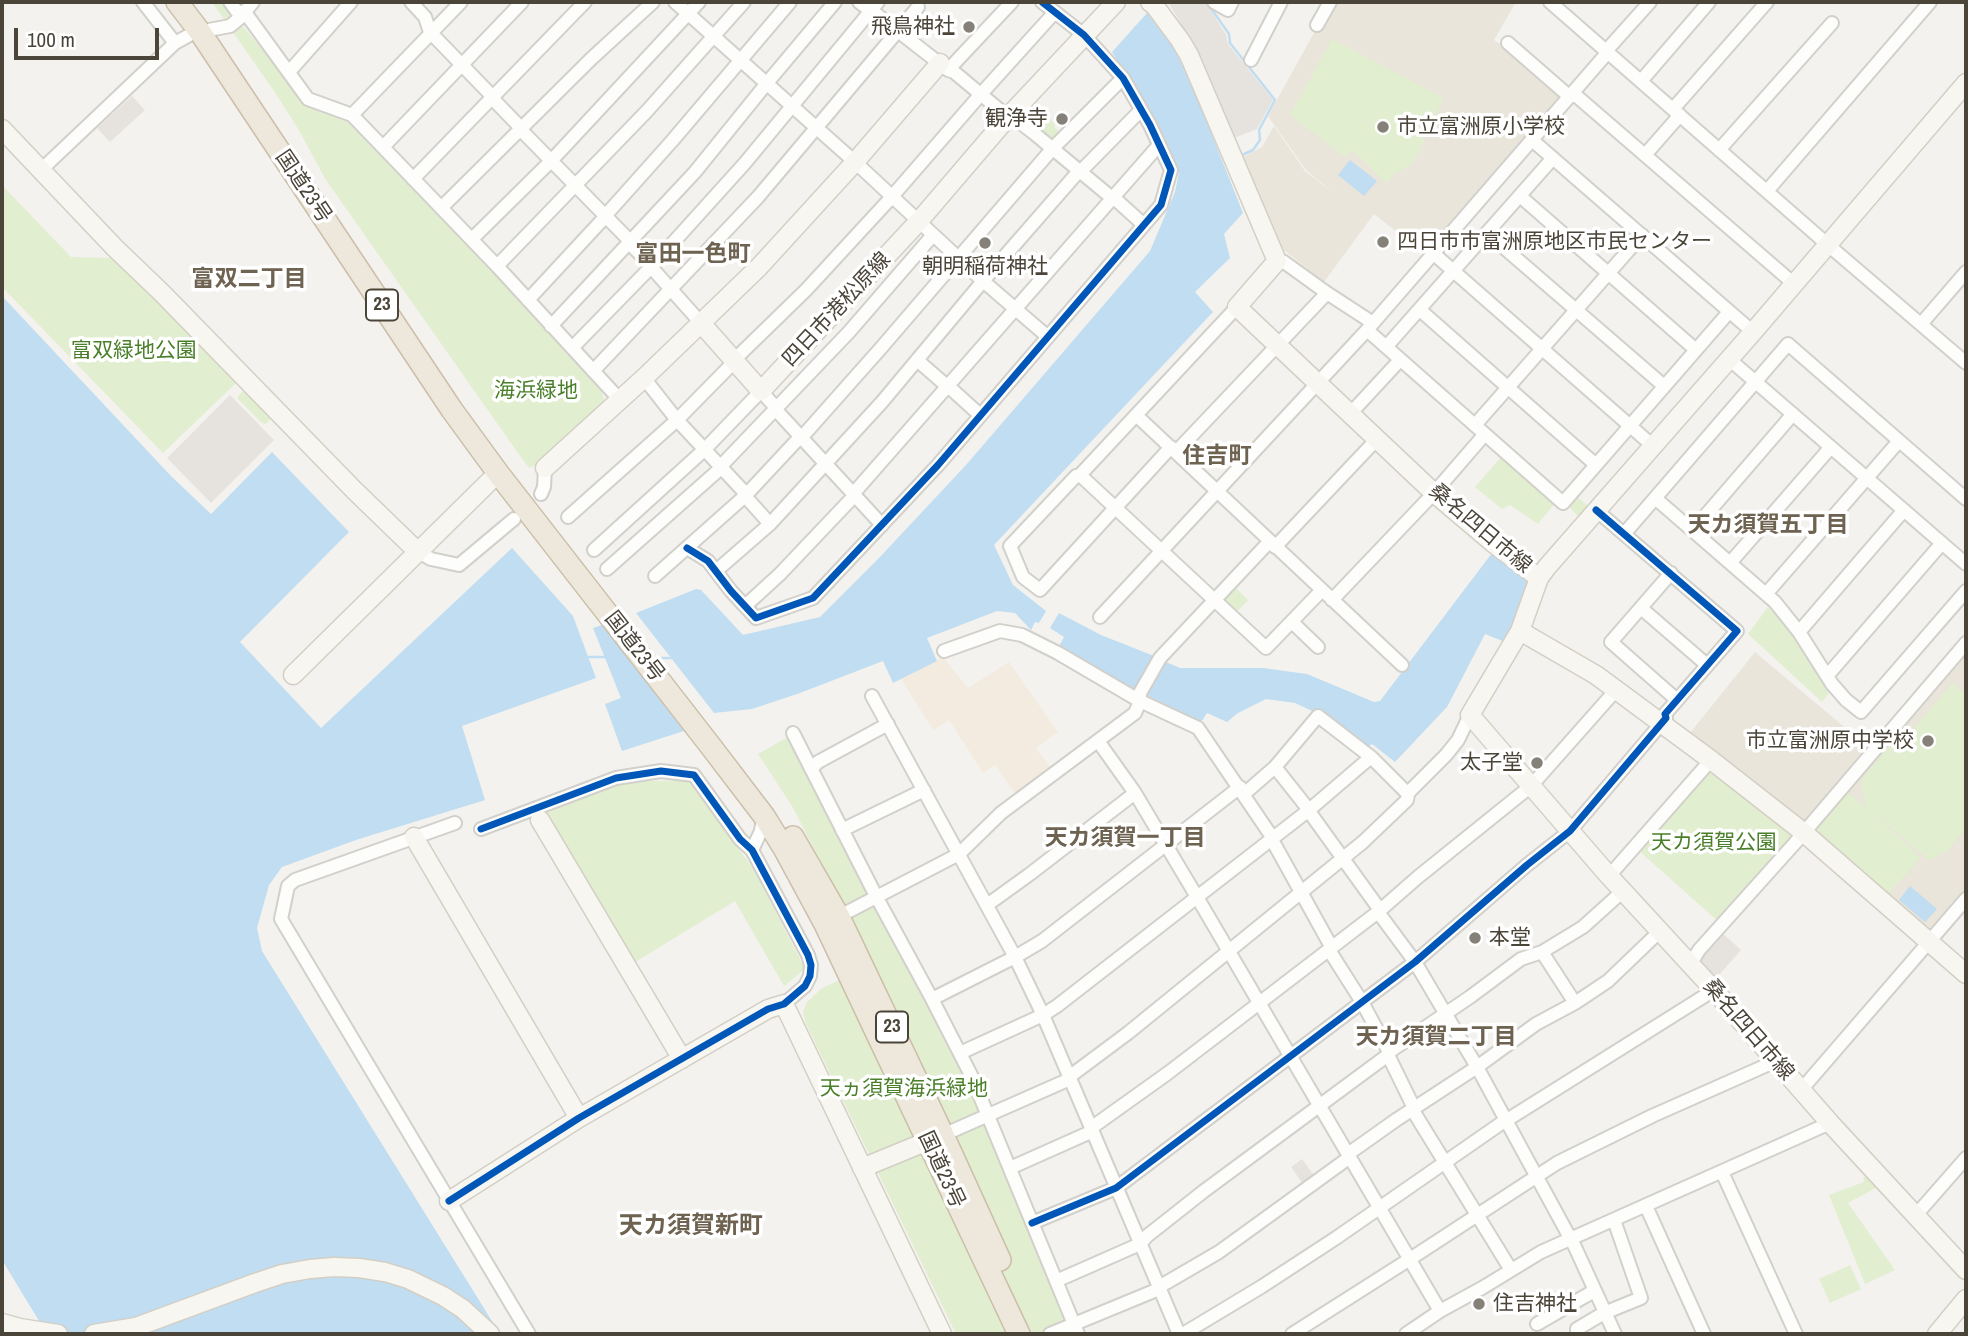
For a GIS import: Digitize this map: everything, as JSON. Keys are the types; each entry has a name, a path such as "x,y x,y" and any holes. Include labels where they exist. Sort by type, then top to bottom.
{"highway":[{"name":"国道23号","path":"177,2 207,31 270,110 335,215 460,401 603,597 714,740 782,820 816,875 832,920 935,1138 1034,1334"},
{"name":"国道23号","path":"195,2 207,31 403,338 498,473 603,597"},
{"name":"国道23号","path":"714,740 832,920"},
{"name":"国道23号","path":"935,1138 1019,1334"}],"street":[{"path":"143,2 175,43"},
{"path":"230,2 246,10 309,99 352,115 472,239 620,400"},
{"path":"289,72 351,2"},
{"path":"411,2 425,17 430,32 631,243 882,525"},
{"path":"352,115 461,2"},
{"path":"383,147 522,2"},
{"path":"413,179 585,2"},
{"path":"441,208 591,59 653,2"},
{"path":"675,2 1048,337"},
{"path":"472,239 551,161 699,2"},
{"path":"497,266 575,186 744,2"},
{"path":"528,300 605,216 790,2"},
{"path":"551,326 695,172 835,2"},
{"path":"859,2 873,8 1008,117 1013,117 1053,148 1144,225"},
{"path":"541,494 545,467 645,378 759,267 944,66 1012,2"},
{"path":"687,548 708,561 756,618 813,598 980,415 1161,205 1171,170 1123,78 1085,34 1042,2"},
{"name":"四日市港松原線","path":"761,391 919,221 1008,117 1116,2"},
{"path":"1214,2 1228,9 1232,2"},
{"path":"1251,60 1281,2"},
{"path":"1317,26 1329,2"},
{"path":"1550,2 1966,363"},
{"path":"1100,617 1370,327 1650,2"},
{"path":"1641,81 1709,2"},
{"path":"1645,155 1767,2"},
{"path":"1766,191 1930,2"},
{"path":"1154,3 1189,55 1278,261"},
{"path":"572,348 745,163 873,8"},
{"path":"593,371 758,197 918,8"},
{"path":"41,170 175,43 186,36 230,26 246,10"},
{"path":"568,517 677,420 806,290 1055,12"},
{"path":"1719,150 1832,23"},
{"path":"1508,43 1645,155 1793,283"},
{"path":"655,576 746,496 881,348 1053,148 1123,78"},
{"path":"1539,578 1966,83"},
{"path":"716,571 770,524 826,464 1080,171 1141,110"},
{"path":"2,129 345,481 418,551 431,559 459,565 514,519"},
{"path":"1532,140 1753,332"},
{"path":"745,606 780,574 854,495 1159,145"},
{"path":"1386,347 1553,158"},
{"path":"1520,196 1696,349"},
{"path":"1487,233 1664,386"},
{"path":"607,569 720,468 777,410 933,235"},
{"path":"1332,600 1434,493 1508,387 1642,235"},
{"path":"1434,254 1653,446"},
{"path":"1278,261 1284,262 1370,327 1386,347 1563,503 1729,312"},
{"path":"1278,261 1080,475 1076,476 1010,546 1023,577 1040,590 1116,507 1326,293"},
{"path":"1921,324 1966,272"},
{"name":"桑名四日市線","path":"1237,307 1434,493 1539,578 1520,631 1470,715 1609,876 1714,990 1830,1123 1966,1269"},
{"path":"1420,310 1596,465"},
{"path":"1624,534 1788,344 1966,499"},
{"path":"1730,359 1966,564"},
{"path":"917,360 980,415"},
{"path":"1350,414 1401,360"},
{"path":"645,378 677,420 770,524"},
{"path":"594,550 704,450 761,391"},
{"path":"1693,530 1793,414"},
{"path":"1136,415 1402,665"},
{"path":"832,920 959,854 1001,813 1135,713 1140,697 1160,659 1215,600 1377,439"},
{"path":"1766,594 1899,441"},
{"path":"1730,563 1830,447"},
{"path":"293,675 498,473"},
{"path":"1080,475 1266,648 1321,590"},
{"path":"1656,498 1786,614 1827,676 1846,700 1861,712 1966,591"},
{"path":"1032,1223 1116,1188 1415,962 1570,831 1737,631 1596,510"},
{"path":"1799,632 1905,510"},
{"path":"1827,676 1942,543"},
{"path":"1671,573 1611,642 1677,700"},
{"path":"1641,608 1707,665"},
{"path":"1292,622 1318,646"},
{"path":"1520,631 1596,675 1711,760 1803,832 1966,974"},
{"path":"944,650 993,632 1013,633 1058,653 1198,728 1271,838 1330,949 1362,1002 1413,1109 1511,1270"},
{"path":"1690,965 1699,950 1966,643"},
{"path":"1010,1168 1092,1130 1379,911 1531,786 1616,690"},
{"path":"872,696 1015,957 1043,1015 1181,1334 1261,1287 1380,1208 1506,1119 1714,990"},
{"path":"862,1168 1069,1078 1363,842 1406,800 1408,794 1458,740 1470,715"},
{"path":"932,999 1042,941 1166,846 1242,791 1269,775 1318,716 1371,757 1408,794"},
{"path":"811,769 818,762 888,724"},
{"path":"793,733 960,1053 1075,1329"},
{"path":"1098,741 1135,793 1440,1311"},
{"path":"960,1053 1043,1015 1309,810 1371,757"},
{"path":"1609,876 1711,760"},
{"path":"1275,767 1309,810 1415,962 1477,1067 1575,1247 1615,1334"},
{"path":"449,1201 579,1118 768,1009 783,1004 806,986 811,965 752,850 740,839 694,775 661,771 616,778 481,829"},
{"path":"842,830 924,790"},
{"path":"987,905 1135,793"},
{"path":"752,850 761,831 764,816"},
{"path":"540,820 682,1059"},
{"path":"454,823 295,880 288,886 281,919 529,1334"},
{"path":"414,837 579,1118"},
{"path":"1056,1281 1140,1244 1204,1191 1320,1104 1521,959 1542,952 1583,927 1623,891"},
{"path":"1801,1090 1966,899"},
{"path":"1050,1334 1075,1329 1159,1288 1219,1252 1413,1109 1536,1024 1608,981 1659,932"},
{"path":"1542,952 1575,1003"},
{"path":"783,1004 942,1334"},
{"path":"1292,1334 1478,1216 1536,1175 1601,1140 1776,1061"},
{"path":"1406,1334 1541,1252 1830,1123"},
{"path":"1916,1215 1966,1157"},
{"path":"1722,1172 1796,1334"},
{"path":"1646,1206 1704,1334"},
{"path":"1577,1334 1577,1329 1604,1313 1641,1298 1614,1220"},
{"path":"94,1334 136,1327 282,1275 334,1267 385,1272 408,1279 463,1309 490,1334"},
{"path":"1537,1324 1594,1291"},
{"path":"1937,1334 1966,1299"},
{"path":"2,1323 58,1334"}],"shaded area":[{"path":"1168,2 1206,2 1226,35 1228,44 1273,100 1257,129 1234,138 1192,42"},
{"name":"市立富洲原小学校","path":"1331,2 1516,2 1494,40 1517,55 1565,95 1425,254 1374,214 1324,282 1284,250 1275,238 1241,158 1262,147 1274,126 1305,171 1335,194 1306,170 1268,116"},
{"path":"132,96 145,110 110,142 97,128"},
{"path":"230,395 274,440 211,503 167,458"},
{"path":"1755,652 1867,746 1802,824 1686,738"},
{"name":"市立富洲原中学校","path":"1966,653 1966,893 1931,934 1811,829"},
{"path":"943,657 968,688 1009,662 1058,732 1036,748 1053,771 1017,796 995,765 983,773 949,720 933,730 901,679"},
{"path":"1720,931 1741,950 1712,983 1698,970 1700,953"},
{"path":"1302,1159 1316,1178 1305,1187 1291,1167"}],"green space":[{"name":"海浜緑地","path":"212,2 225,2 306,105 352,124 514,293 601,389 605,403 539,463 529,468 518,453 326,180 276,94"},
{"path":"1332,39 1444,98 1413,163 1393,175 1387,183 1351,150 1345,157 1290,115"},
{"path":"1033,105 1049,117 1054,127 1062,134 1055,143 1039,131 1048,120"},
{"name":"富双緑地公園","path":"2,185 71,257 114,258 236,383 163,453 2,287"},
{"path":"242,392 246,392 270,416 266,424 238,399"},
{"path":"1502,456 1556,502 1538,524 1510,505 1502,509 1475,487"},
{"path":"1575,495 1588,506 1579,517 1567,505"},
{"path":"1234,586 1248,600 1235,614 1221,601"},
{"path":"1768,607 1797,636 1832,689 1822,702 1748,634"},
{"name":"市立富洲原中学校","path":"1953,683 1966,695 1966,827 1948,850 1929,860 1870,811 1921,858 1888,894 1815,828 1848,792 1866,808 1861,780 1891,744 1897,748"},
{"name":"天ヵ須賀海浜緑地","path":"788,737 955,1058 1073,1334 956,1334 806,1024 803,1012 807,1002 822,988 869,967 842,903 792,806 758,754"},
{"name":"天カ須賀公園","path":"1708,771 1793,835 1720,923 1637,849"},
{"path":"689,780 754,870 805,969 784,986 735,901 632,964 545,814 621,782"},
{"path":"1873,1173 1883,1184 1848,1203 1895,1270 1865,1284 1829,1195 1864,1182 1863,1178"},
{"path":"1850,1265 1861,1289 1830,1303 1819,1279"}],"water":[{"path":"1147,13 1175,50 1243,213 1224,234 1230,258 1195,292 1213,312 994,545 1013,585 1046,611 1039,623 1035,622 1031,630 1015,613 997,611 927,638 937,661 893,683 883,661 752,709 714,713 636,613 696,589 701,590 743,635 820,617 966,465 1150,251 1175,192 1179,173 1156,125 1112,52"},
{"path":"1350,160 1377,181 1364,196 1338,175"},
{"path":"2,296 171,476 211,514 272,452 349,532 240,642 321,728 512,548 573,616 596,678 462,726 485,800 356,840 282,867 269,885 257,928 262,951 500,1334 47,1334 2,1260"},
{"path":"1492,553 1528,577 1528,588 1505,642 1485,634 1447,707 1395,762 1372,744 1365,749 1325,717 1295,703 1266,699 1238,713 1227,722 1207,713 1201,722 1146,695 1166,662 1180,668 1263,668 1307,674 1374,702 1380,701"},
{"path":"1059,613 1101,635 1154,656 1135,689 1058,648 1064,637 1050,628"},
{"path":"602,625 684,731 622,751 605,704 621,698 593,628"},
{"path":"1910,886 1937,909 1925,922 1899,900"}],"pier":[{"path":"633,611 715,716 711,715"}],"waterway":[{"path":"1208,4 1229,34 1230,43 1275,100 1259,130 1260,140 1253,150 1242,155"},
{"path":"588,657 608,657"},
{"path":"653,658 674,658"}],"cycle path":[{"path":"687,548 708,561 756,618 813,598 938,465 1161,205 1171,170 1150,125 1123,78 1084,35 1042,2"},
{"path":"1032,1223 1116,1188 1415,962 1570,831 1737,631 1596,510"},
{"path":"449,1201 579,1118 768,1009 784,1004 805,986 811,965 752,850 740,839 694,775 661,771 616,778 481,829"}],"place":[{"name":"飛鳥神社","path":"969,27"},
{"name":"観浄寺","path":"1062,119"},
{"name":"市立富洲原小学校","path":"1383,127"},
{"name":"四日市市富洲原地区市民センター","path":"1383,242"},
{"name":"朝明稲荷神社","path":"985,243"},
{"name":"市立富洲原中学校","path":"1928,741"},
{"name":"太子堂","path":"1537,763"},
{"name":"本堂","path":"1475,938"},
{"name":"住吉神社","path":"1479,1304"}],"district":[{"name":"富田一色町","path":"693,255"},
{"name":"富双二丁目","path":"249,280"},
{"name":"住吉町","path":"1217,457"},
{"name":"天カ須賀五丁目","path":"1768,526"},
{"name":"天カ須賀一丁目","path":"1125,839"},
{"name":"天カ須賀二丁目","path":"1436,1038"},
{"name":"天カ須賀新町","path":"691,1227"}]}
